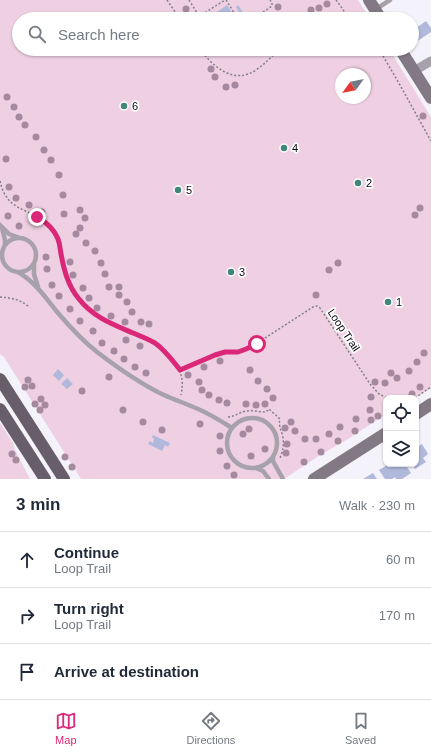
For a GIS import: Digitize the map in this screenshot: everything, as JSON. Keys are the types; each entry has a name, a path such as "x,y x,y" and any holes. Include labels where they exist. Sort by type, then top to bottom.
{"main road":[{"path":"0,379 64,479"},
{"path":"0,409 44,479"}],"street":[{"path":"404,56 431,98"},
{"path":"414,71 431,61"},
{"path":"419,412 431,404"},
{"path":"314,479 383,435"}],"lane":[{"path":"375,9 390,0"},
{"path":"0,225 9,234 29,242 34,247 34,274 40,290"},
{"path":"0,225 5,240 5,245 2,252 3,262 9,269 18,272 40,290 75,332 96,351 149,387 165,396 209,414 232,428"},
{"path":"5,245 12,240 21,239"},
{"path":"18,272 27,270 34,262"},
{"path":"274,456 264,466 256,468 242,466 234,461 229,453 228,443 232,428 246,419 255,419 264,422 271,427 277,439 277,448 273,461 283,479"},
{"path":"256,468 263,471 269,479"}],"path":[{"path":"167,0 175,12"},
{"path":"189,0 196,12"},
{"path":"206,12 225,0 233,12"},
{"path":"263,12 272,6 270,0"},
{"path":"336,0 344,12"},
{"path":"206,56 226,73 237,76 255,71 272,56"},
{"path":"383,56 431,141"},
{"path":"0,181 1,188 11,202 20,209 43,220 52,228 60,244 63,266 68,283 82,304 100,318 155,343 166,353 180,370 182,378 181,395"},
{"path":"0,297 17,299 29,307"},
{"name":"Loop Trail","path":"180,370 215,355 225,352 238,352 251,347 313,306 317,306 320,308 372,387 383,396"},
{"path":"419,396 431,387"},
{"path":"225,415 230,417 250,410 266,412 269,409 280,419 279,426 284,446 279,460"}],"shaded area":[{"path":"0,0 358,0 366,12 12,12 12,56 393,56 431,117 431,388 419,396 383,395 383,416 284,479 81,479 4,357 0,354"},
{"path":"0,423 13,443 30,479 0,479"}],"building":[{"path":"227,5 231,12 217,12"},
{"path":"238,5 243,12 239,12 236,7"},
{"path":"426,21 431,28 431,32 419,40 419,26"},
{"path":"58,369 64,375 59,381 53,375"},
{"path":"67,378 73,384 67,389 61,384"},
{"path":"153,435 170,443 168,447 165,445 162,451 148,444 150,441 153,443"},
{"path":"422,444 428,454 423,458 426,462 419,466 419,446"},
{"path":"384,467 407,467 411,473 402,479 396,479 395,477 392,479 385,479 379,470"},
{"path":"373,473 377,479 363,479"}],"place":[{"name":"6","path":"124,106"},
{"name":"4","path":"284,148"},
{"name":"2","path":"358,183"},
{"name":"5","path":"178,190"},
{"name":"3","path":"231,272"},
{"name":"1","path":"388,302"}],"route":[{"path":"37,217 48,224 56,234 60,244 63,266 68,283 82,304 100,318 155,343 166,353 180,370 215,355 225,352 238,352 257,344"}]}
